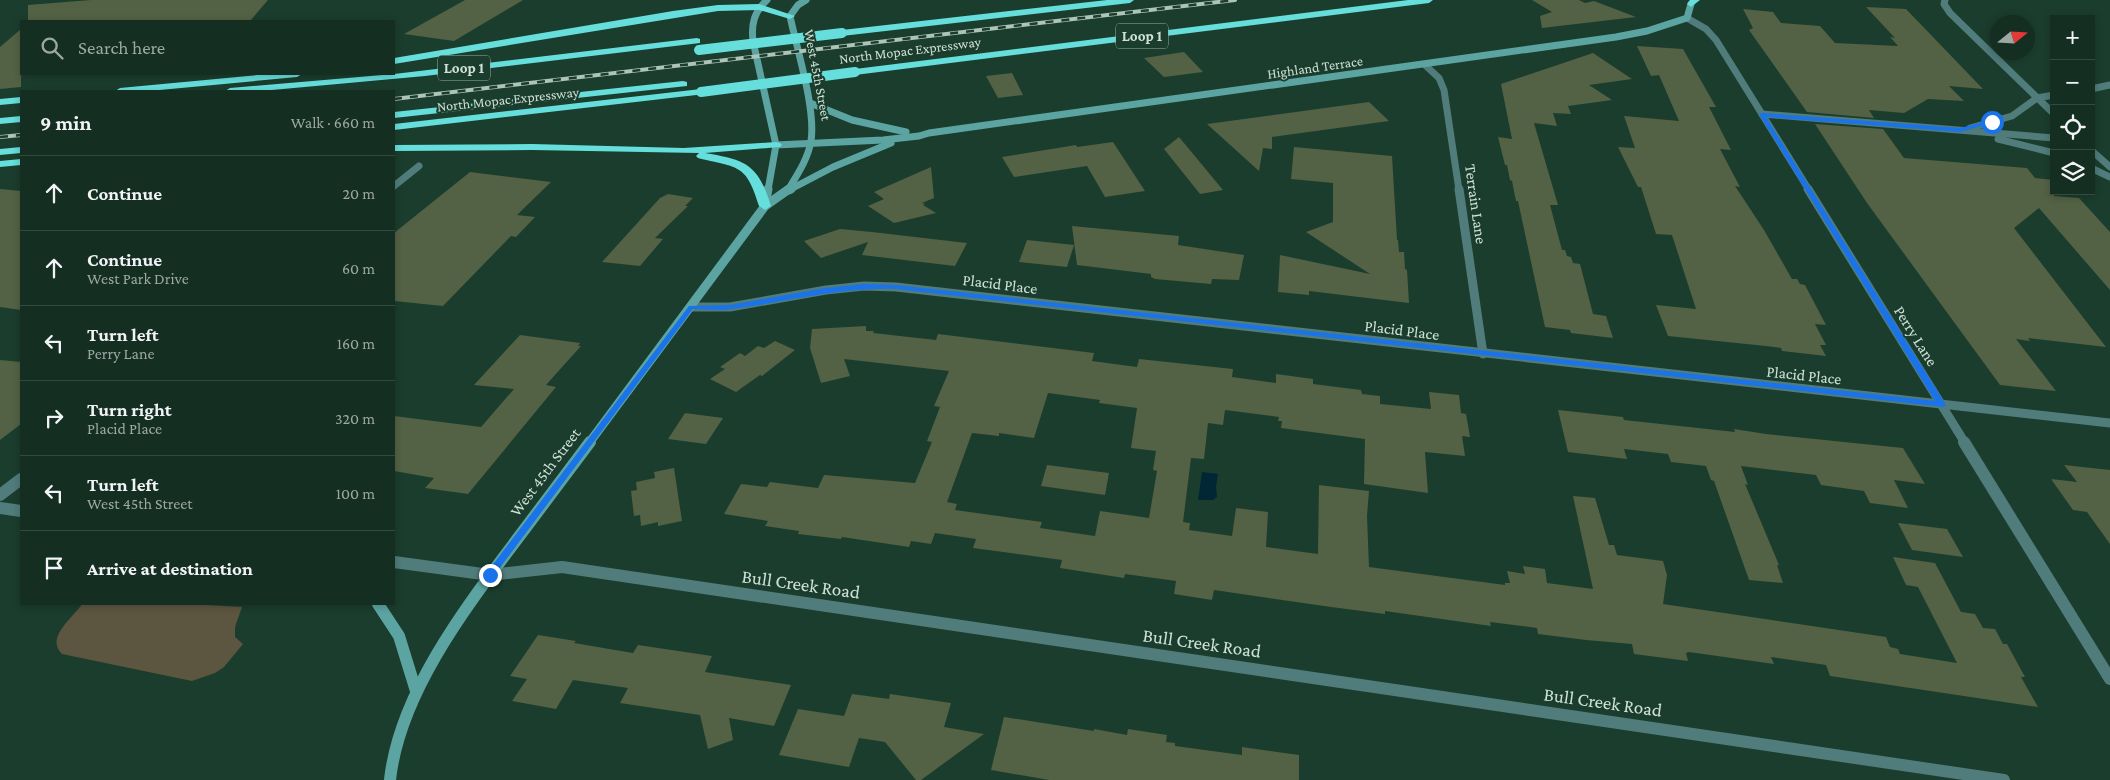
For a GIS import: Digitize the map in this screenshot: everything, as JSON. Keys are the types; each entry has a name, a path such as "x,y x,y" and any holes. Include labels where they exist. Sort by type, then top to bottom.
{"highway":[{"path":"674,14 727,0"},
{"name":"North Mopac Expressway","path":"840,29 1056,0"},
{"path":"343,90 698,45 1130,0"},
{"path":"854,67 1352,0"},
{"name":"North Mopac Expressway","path":"395,127 854,67 1429,0"},
{"path":"395,61 674,14 736,7 759,7 790,16"},
{"name":"Loop 1","path":"241,90 698,45"},
{"path":"130,90 287,75"},
{"path":"395,116 700,87"},
{"path":"0,102 20,100"},
{"path":"0,111 20,109"},
{"path":"0,121 20,119"},
{"path":"395,148 532,147 684,152 776,145"},
{"path":"0,152 20,150"},
{"path":"684,152 730,162 744,169 754,177 765,206"},
{"path":"0,164 20,162"}],"main road":[{"path":"759,7 768,0"},
{"name":"West 45th Street","path":"390,780 392,762 416,691 468,604 765,206 788,190 804,162 812,143 813,121 790,16 798,5 806,0"},
{"path":"1687,18 1694,2"},
{"name":"West 45th Street","path":"759,7 753,16 752,38 776,145 765,206"},
{"name":"Highland Terrace","path":"776,145 842,141 854,143 1425,65 1616,37 1647,31 1687,18"},
{"path":"810,102 852,120 907,135"},
{"path":"788,190 848,160 907,135"},
{"path":"379,605 399,636 416,691"}],"street":[{"path":"1944,0 1944,4 1950,13 2050,110"},
{"name":"Perry Lane","path":"1687,18 1706,29 1716,40 2110,679"},
{"name":"Terrain Lane","path":"1425,65 1439,78 1444,90 1483,354"},
{"path":"2095,88 2110,86"},
{"path":"1960,130 2012,116 2037,98 2050,96"},
{"path":"1762,114 2050,138"},
{"path":"1960,130 2050,152"},
{"path":"2095,154 2110,167"},
{"path":"395,185 419,166"},
{"path":"2095,170 2110,177"},
{"name":"Placid Place","path":"691,307 730,307 826,290 864,286 896,287 2110,423"},
{"path":"0,495 20,479"},
{"path":"0,508 20,511"},
{"name":"Bull Creek Road","path":"395,562 490,575 562,568 2004,780"}],"shaded area":[{"path":"81,605 207,605 242,607 235,627 235,637 243,644 224,667 215,673 192,681 62,654 58,648 57,641 58,634"}],"water":[{"path":"1202,472 1218,474 1217,497 1213,500 1198,500"}],"building":[{"path":"91,0 268,0 251,20 28,20 28,5"},
{"path":"465,0 523,0 454,41 404,34"},
{"path":"1532,0 1579,0 1585,3 1594,1 1636,17 1542,28 1540,16 1552,12"},
{"path":"1866,7 1906,9 1983,89 1949,86 1964,101 1928,99 1904,113 1869,110 1874,118 1807,112 1749,30 1753,28 1743,9 1773,12 1781,23 1820,26 1835,43 1898,46 1890,37 1895,38"},
{"path":"20,30 21,87 0,89 0,47"},
{"path":"1637,46 1683,49 1716,107 1709,107 1731,150 1720,149 1740,187 1735,186 1764,230 1792,279 1797,279 1800,284 1805,285 1826,325 1815,324 1826,345 1820,345 1826,356 1782,351 1781,348 1766,346 1668,336 1656,305 1696,309 1672,235 1656,234 1641,187 1638,187 1618,147 1635,148 1624,116 1679,121 1659,75 1651,76"},
{"path":"1184,52 1203,72 1164,77 1144,58"},
{"path":"1593,53 1632,79 1589,85 1612,100 1568,106 1571,114 1553,113 1557,126 1534,123 1558,205 1550,205 1562,250 1565,250 1567,256 1571,257 1573,263 1580,264 1593,314 1606,316 1613,338 1571,333 1570,330 1545,327 1518,201 1516,201 1512,181 1510,180 1507,165 1505,165 1498,137 1512,139 1501,84"},
{"path":"1012,73 1023,95 998,98 986,76"},
{"path":"1369,102 1389,121 1272,137 1272,149 1263,148 1259,171 1207,124"},
{"path":"1815,124 1883,129 1904,158 2027,168 2035,178 2050,180 2050,195 2079,198 2110,232 2110,290 2039,208 2014,228 2106,347 2028,338 2030,341 2016,339 2056,391 2000,385 1867,203"},
{"path":"1179,137 1223,190 1200,194 1164,149"},
{"path":"1113,142 1145,191 1105,197 1087,166 1014,177 1002,157 1076,145 1077,147"},
{"path":"1294,147 1392,156 1397,240 1399,252 1404,252 1409,303 1309,291 1309,295 1278,292 1280,255 1370,274 1306,232 1333,222 1333,183 1291,179"},
{"path":"931,167 934,198 922,203 936,213 894,223 868,206 884,199 874,192"},
{"path":"470,172 551,182 517,215 535,217 516,237 511,236 443,306 395,301 395,232"},
{"path":"0,189 20,191 20,310 0,307"},
{"path":"668,194 693,198 685,206 688,206 655,238 663,239 640,266 602,262 660,198"},
{"path":"1072,226 1179,236 1178,245 1244,255 1239,280 1212,279 1211,284 1155,279 1151,277 1151,274 1077,265"},
{"path":"840,229 967,243 955,266 862,255 868,242 821,258 804,241"},
{"path":"1027,240 1074,245 1067,267 1019,262"},
{"path":"866,326 866,331 874,331 873,333 936,340 938,334 1094,353 1092,361 1137,367 1139,359 1233,369 1232,377 1276,383 1276,374 1313,379 1313,384 1361,390 1362,394 1380,396 1380,404 1431,409 1429,392 1459,395 1461,413 1466,414 1470,437 1462,436 1465,456 1425,452 1428,493 1364,484 1365,439 1281,428 1282,421 1278,421 1279,417 1225,410 1223,425 1208,423 1204,459 1191,458 1183,522 1190,523 1189,530 1232,536 1236,508 1268,512 1266,547 1318,554 1319,485 1369,491 1367,516 1369,567 1505,585 1505,583 1510,583 1507,571 1525,574 1523,566 1545,569 1547,583 1593,589 1573,496 1595,498 1609,545 1614,545 1617,555 1663,561 1667,575 1663,604 1886,637 1890,647 1898,649 1900,654 1957,663 1918,587 1906,585 1893,557 1935,563 1961,612 1975,614 1983,628 1995,629 2003,644 2007,644 2025,677 2021,677 2038,707 1830,676 1826,665 1771,657 1774,664 1689,652 1686,653 1688,661 1634,654 1632,644 1538,634 1537,628 1490,622 1491,626 1385,611 1385,614 1214,590 1212,600 1174,594 1176,581 1125,574 1124,578 1060,568 1062,560 973,548 976,539 935,533 931,544 911,541 909,547 842,537 841,539 798,534 799,531 765,526 768,521 724,514 741,484 767,487 770,482 818,488 824,475 915,483 932,442 927,441 940,407 934,406 949,371 844,359 850,376 821,383 810,348 812,329","holes":["1048,393 1100,400 1099,403 1137,408 1131,448 1156,451 1153,470 1157,471 1149,518 1100,511 1095,536 1040,528 1042,522 955,510 957,504 947,502 972,433 999,436 999,433 1034,438"]},
{"path":"520,335 580,343 578,346 581,346 546,385 556,387 468,494 425,488 434,478 395,471 395,416 481,427 514,389 474,385"},
{"path":"775,341 795,350 762,376 760,375 736,392 710,379 725,369 720,367 740,353 745,356 758,346 764,348"},
{"path":"0,360 20,362 20,425 0,440"},
{"path":"1558,410 1623,417 1624,420 1735,432 1734,429 1903,448 1925,484 1894,480 1908,508 1870,503 1864,491 1821,485 1816,475 1741,466 1748,485 1745,484 1779,565 1777,565 1783,583 1749,580 1714,481 1711,480 1706,466 1671,462 1668,454 1624,449 1627,459 1568,452"},
{"path":"685,413 723,418 706,444 668,439"},
{"path":"1047,465 1109,473 1105,495 1041,486"},
{"path":"2064,465 2110,470 2110,544 2087,512 2073,510 2051,479 2077,482"},
{"path":"674,468 682,521 658,526 658,522 641,526 640,515 634,516 631,491 637,490 636,482 655,478 654,472"},
{"path":"1898,523 1947,529 1963,557 1912,550"},
{"path":"538,635 633,653 638,645 712,656 705,672 791,685 774,726 729,718 733,740 708,749 700,715 620,703 628,688 573,680 556,709 512,701 527,679 510,676"},
{"path":"852,694 889,699 890,694 951,703 944,727 984,734 921,780 916,780 885,742 859,738 849,767 779,755 798,709 844,716"},
{"path":"1004,717 1127,735 1128,729 1167,735 1166,742 1175,743 1175,746 1242,755 1242,747 1299,755 1299,780 1049,780 991,770"}],"railway":[{"path":"395,99 1235,0"},
{"path":"0,137 20,135"}],"route":[{"path":"490,575 691,307 730,307 826,290 864,286 896,287 1941,405 1762,114 1960,130 1992,122"}]}
